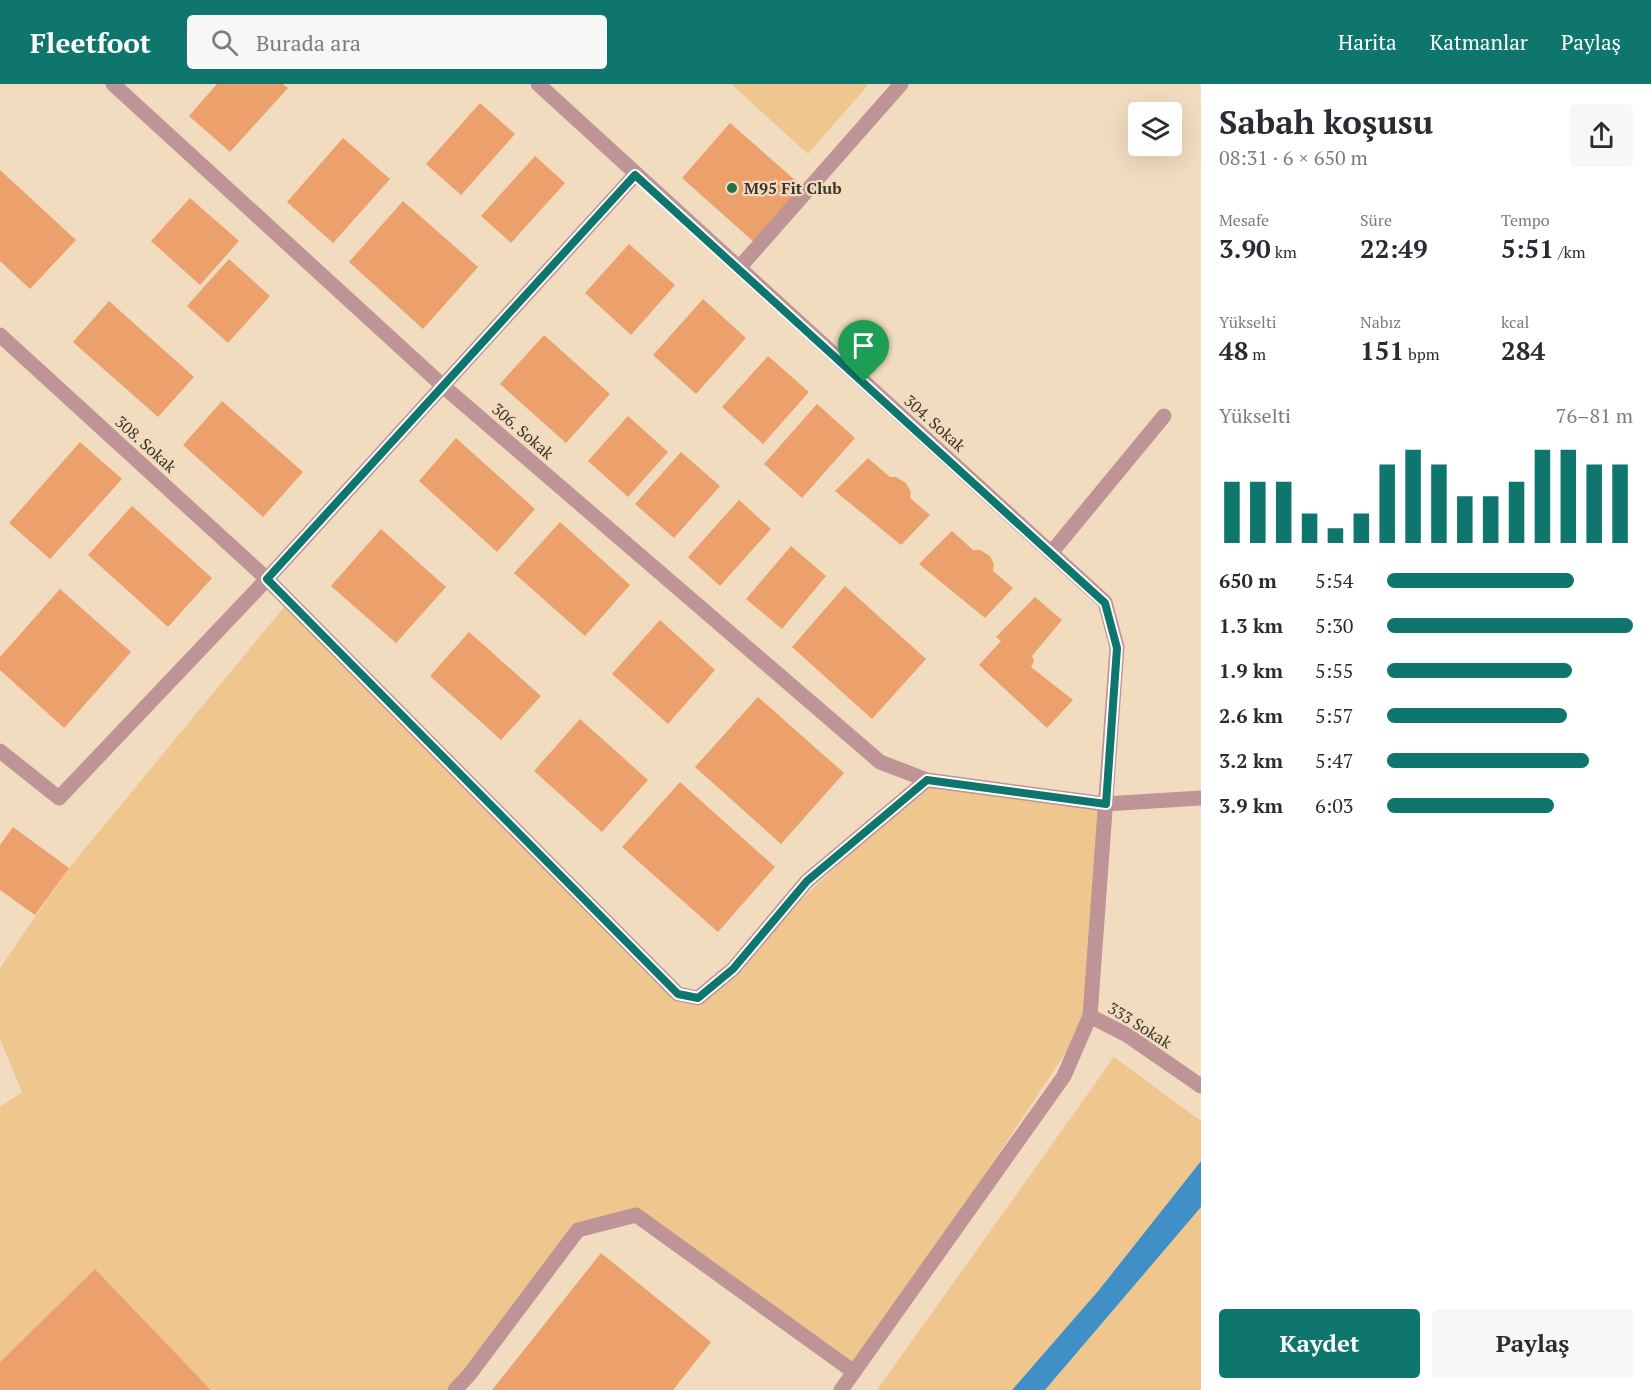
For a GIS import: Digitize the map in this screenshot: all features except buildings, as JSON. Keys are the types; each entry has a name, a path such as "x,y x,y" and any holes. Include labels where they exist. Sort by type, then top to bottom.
{"street":[{"name":"306. Sokak","path":"113,84 443,386 880,762 927,780 1106,804 1201,798"},
{"name":"304. Sokak","path":"538,84 1105,603 1117,648 1090,1016 1064,1076 841,1390"},
{"path":"739,268 901,84"},
{"path":"0,751 59,798 267,579 635,175"},
{"name":"308. Sokak","path":"0,335 267,579 678,994 698,998 733,969 807,881 927,780"},
{"path":"1052,553 1164,416"},
{"name":"333 Sokak","path":"1090,1016 1127,1035 1201,1086"},
{"path":"455,1390 469,1375 578,1230 636,1215 854,1372"}],"shaded area":[{"path":"731,84 869,84 808,154"},
{"path":"289,601 678,994 698,998 927,780 1105,804 1090,1016 854,1372 636,1215 578,1230 450,1390 211,1390 95,1269 0,1362 0,1107 22,1092 0,1039 0,968 69,868"},
{"path":"1114,1057 1201,1121 1201,1161 1099,1290 1012,1390 877,1390"},
{"path":"1201,1206 1201,1390 1045,1390"}],"water":[{"path":"1201,1161 1201,1207 1045,1390 1012,1390 1099,1290"}],"place":[{"name":"M95 Fit Club","path":"732,188"}],"route":[{"path":"635,175 864,382 1105,603 1117,648 1106,804 927,780 807,881 733,969 698,998 678,994 267,579 635,175"}]}
